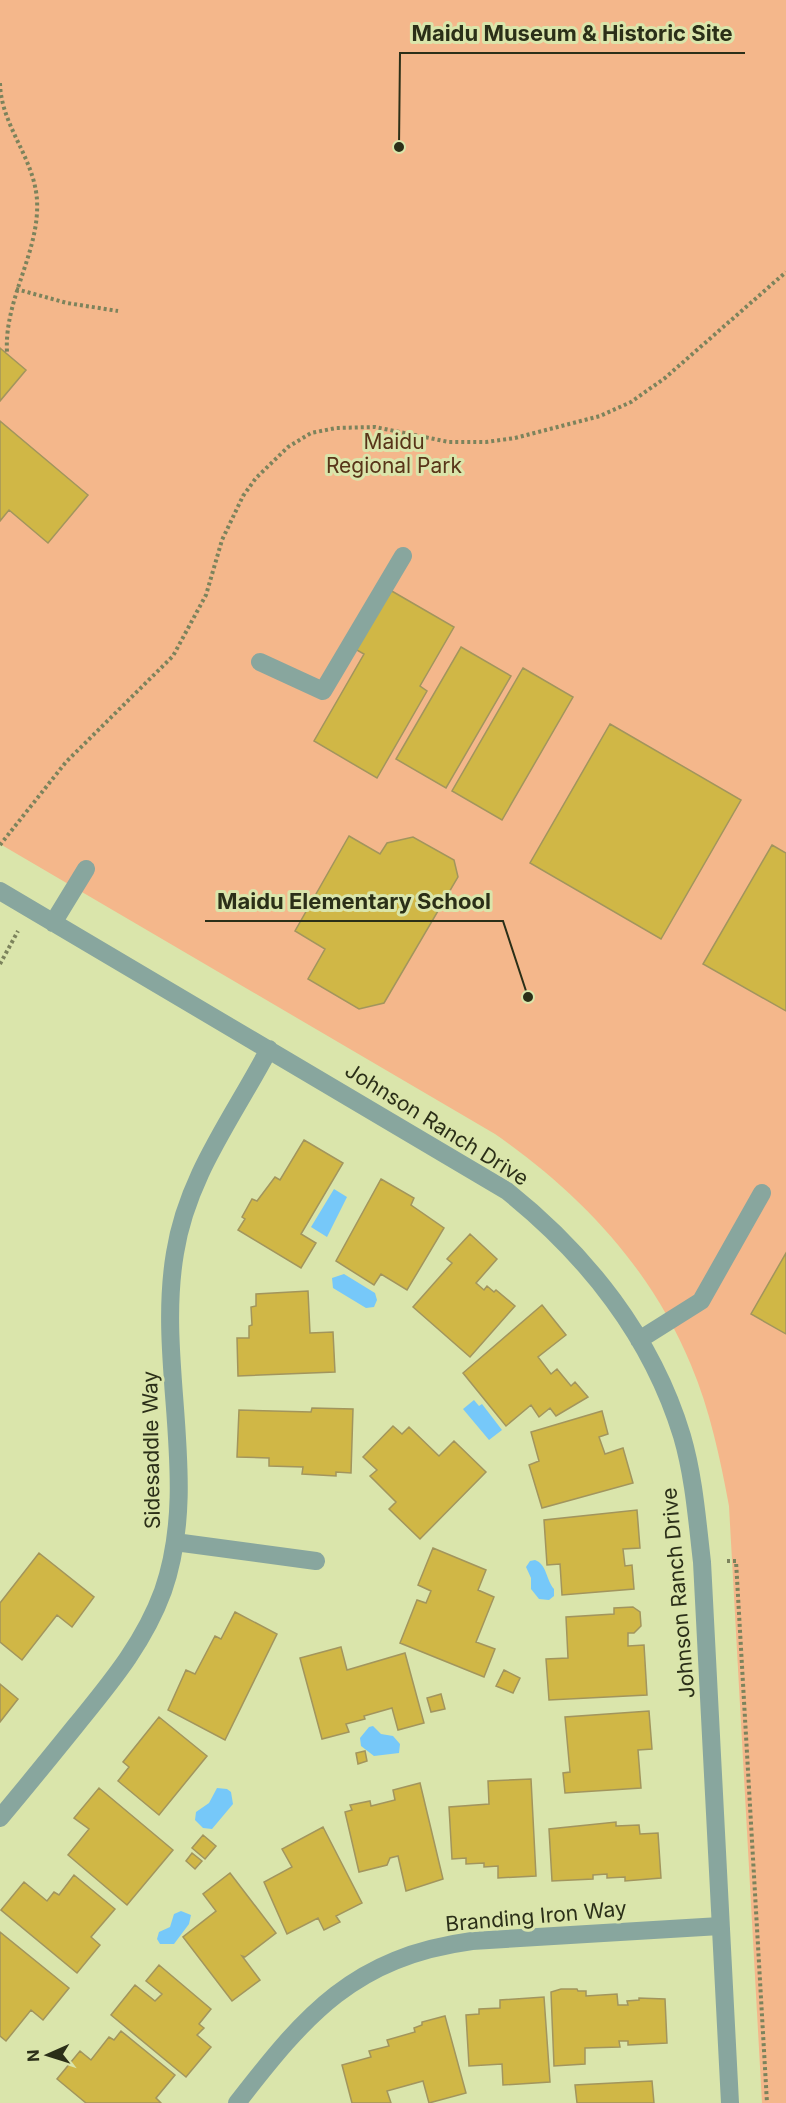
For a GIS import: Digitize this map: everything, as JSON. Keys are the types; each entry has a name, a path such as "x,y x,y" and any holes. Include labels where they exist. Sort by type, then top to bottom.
{"street":[{"path":"260,662 323,692 403,556"},
{"path":"53,923 86,869"},
{"name":"Johnson Ranch Drive","path":"0,891 507,1191 544,1220 580,1257 613,1299 639,1340 661,1384 681,1436 694,1489 702,1562 730,2103"},
{"name":"Sidesaddle Way","path":"0,1818 121,1670 140,1643 163,1589 175,1542 179,1484 171,1313 175,1252 186,1204 197,1177 269,1049"},
{"path":"639,1340 701,1301 762,1193"},
{"path":"175,1542 316,1561"},
{"name":"Branding Iron Way","path":"237,2103 278,2050 321,2005 345,1986 398,1960 446,1945 472,1941 720,1926"}],"path":[{"path":"0,83 3,111 34,180 37,200 37,221 10,306 7,352"},
{"path":"0,845 66,762 173,656 206,595 222,540 243,496 256,478 288,447 311,433 336,428 375,427 449,442 486,442 515,438 600,416 631,402 665,378 786,272"},
{"path":"16,289 67,303 118,311"},
{"path":"0,964 30,909"},
{"path":"702,1562 736,1561 766,2103"}],"green space":[{"name":"Maidu Regional Park","path":"0,0 786,0 786,2103 762,2103 729,1506 704,1399 675,1330 655,1296 634,1265 584,1207 556,1181 495,1134 0,844"}],"water":[{"path":"334,1189 347,1197 327,1237 311,1227"},
{"path":"344,1274 375,1293 377,1300 374,1307 366,1308 333,1288 332,1278"},
{"path":"474,1400 479,1406 482,1404 502,1430 489,1440 463,1409"},
{"path":"535,1560 542,1565 554,1589 554,1596 549,1600 539,1599 531,1589 531,1578 526,1567 530,1561"},
{"path":"373,1726 381,1734 393,1736 400,1744 399,1753 374,1756 361,1746 360,1738 369,1727"},
{"path":"217,1788 231,1792 233,1804 212,1829 203,1828 195,1820 196,1812 209,1803"},
{"path":"181,1911 191,1915 189,1924 174,1944 160,1944 157,1939 159,1932 170,1927 174,1914"}],"building":[{"path":"0,348 26,370 0,401"},
{"path":"0,421 88,495 48,543 9,510 0,521"},
{"path":"390,590 454,627 420,686 427,691 377,778 314,741 364,654 355,649"},
{"path":"461,647 511,676 446,788 396,759"},
{"path":"523,668 573,697 502,820 452,791"},
{"path":"610,724 741,800 661,939 530,863"},
{"path":"349,836 380,854 387,843 413,837 454,860 458,877 384,1003 359,1009 308,979 325,949 295,931"},
{"path":"772,845 786,853 786,1011 703,964"},
{"path":"304,1140 343,1163 301,1234 316,1243 301,1268 238,1230 245,1219 242,1217 252,1199 257,1201 275,1177 280,1180"},
{"path":"381,1179 414,1198 411,1205 444,1228 407,1290 381,1274 374,1285 336,1261"},
{"path":"470,1234 497,1259 476,1283 484,1290 487,1286 494,1292 496,1290 515,1306 470,1357 413,1307 452,1263 447,1259"},
{"path":"786,1253 786,1334 751,1314"},
{"path":"308,1291 310,1333 333,1332 335,1372 238,1376 237,1338 249,1338 249,1326 252,1325 251,1307 256,1306 256,1294"},
{"path":"542,1305 566,1335 538,1357 551,1374 557,1369 571,1386 575,1382 588,1397 556,1416 550,1408 539,1417 531,1405 506,1426 463,1373"},
{"path":"312,1408 353,1409 351,1473 336,1472 336,1476 302,1474 303,1467 269,1466 269,1458 237,1457 239,1410 311,1412"},
{"path":"602,1411 608,1434 599,1437 605,1454 623,1448 633,1483 542,1508 529,1465 539,1461 531,1432"},
{"path":"393,1426 402,1434 409,1427 439,1456 454,1441 486,1472 420,1539 389,1509 396,1502 370,1476 377,1470 363,1457"},
{"path":"637,1510 640,1548 623,1549 625,1566 632,1565 634,1589 562,1595 560,1564 547,1565 544,1520"},
{"path":"433,1548 486,1570 478,1590 494,1597 476,1642 495,1649 484,1677 400,1643 417,1600 426,1603 431,1591 418,1585"},
{"path":"39,1553 94,1597 72,1627 57,1615 22,1660 0,1642 0,1603"},
{"path":"633,1607 640,1612 641,1626 634,1633 628,1633 628,1646 644,1645 647,1695 549,1700 546,1659 568,1658 566,1617 614,1614 614,1608"},
{"path":"235,1612 277,1634 225,1740 168,1710 186,1670 195,1674 215,1636 221,1639"},
{"path":"341,1647 347,1670 405,1653 424,1723 398,1730 392,1708 346,1724 349,1732 322,1739 300,1658"},
{"path":"504,1670 520,1678 513,1693 496,1686"},
{"path":"0,1684 18,1699 0,1722"},
{"path":"441,1694 445,1709 431,1712 427,1698"},
{"path":"649,1711 652,1749 638,1750 641,1788 565,1793 563,1773 570,1772 565,1717"},
{"path":"159,1717 207,1756 159,1815 118,1781 129,1767 123,1762"},
{"path":"365,1751 367,1761 358,1764 356,1753"},
{"path":"531,1779 536,1876 498,1878 498,1866 484,1867 484,1863 466,1864 466,1858 452,1859 449,1807 489,1804 488,1781"},
{"path":"420,1783 443,1879 406,1891 398,1856 390,1858 387,1865 359,1872 345,1812 352,1810 350,1805 370,1801 371,1806 395,1800 393,1790"},
{"path":"99,1788 173,1850 127,1905 68,1855 89,1829 74,1818"},
{"path":"616,1822 616,1826 639,1825 640,1834 658,1833 661,1878 625,1881 625,1877 607,1878 607,1874 593,1875 593,1879 552,1881 549,1829"},
{"path":"323,1827 362,1903 336,1916 340,1922 324,1930 318,1918 287,1934 264,1882 292,1867 282,1849"},
{"path":"203,1835 216,1846 205,1859 192,1848"},
{"path":"192,1853 202,1861 195,1869 186,1861"},
{"path":"230,1873 276,1933 245,1957 242,1956 260,1980 232,2001 183,1937 216,1911 203,1894"},
{"path":"74,1875 115,1909 91,1937 100,1945 77,1973 1,1910 24,1882 47,1901 54,1892 59,1895"},
{"path":"0,1932 69,1988 43,2020 31,2010 6,2041 0,2036"},
{"path":"159,1965 211,2009 199,2024 204,2028 197,2035 211,2047 186,2077 111,2015 135,1985 155,2001 162,1994 146,1981"},
{"path":"561,1989 586,1991 586,1996 617,1994 618,2005 628,2005 627,2001 639,2000 639,1998 665,1999 667,2043 628,2045 628,2041 619,2041 620,2047 585,2048 585,2064 554,2066 551,1992"},
{"path":"544,1997 550,2082 503,2085 502,2064 469,2066 466,2015 479,2014 479,2009 500,2008 500,2000"},
{"path":"445,2016 466,2093 429,2103 423,2081 387,2091 391,2103 352,2103 342,2065 371,2057 369,2051 389,2046 387,2040 415,2032 414,2028 422,2025 422,2022"},
{"path":"121,2031 175,2075 156,2098 161,2103 86,2103 57,2079 80,2051 91,2060 109,2037 114,2040"},
{"path":"652,2081 654,2103 577,2103 575,2085"}],"place":[{"name":"Maidu Museum & Historic Site","path":"399,147"},
{"name":"Maidu Elementary School","path":"528,997"}]}
